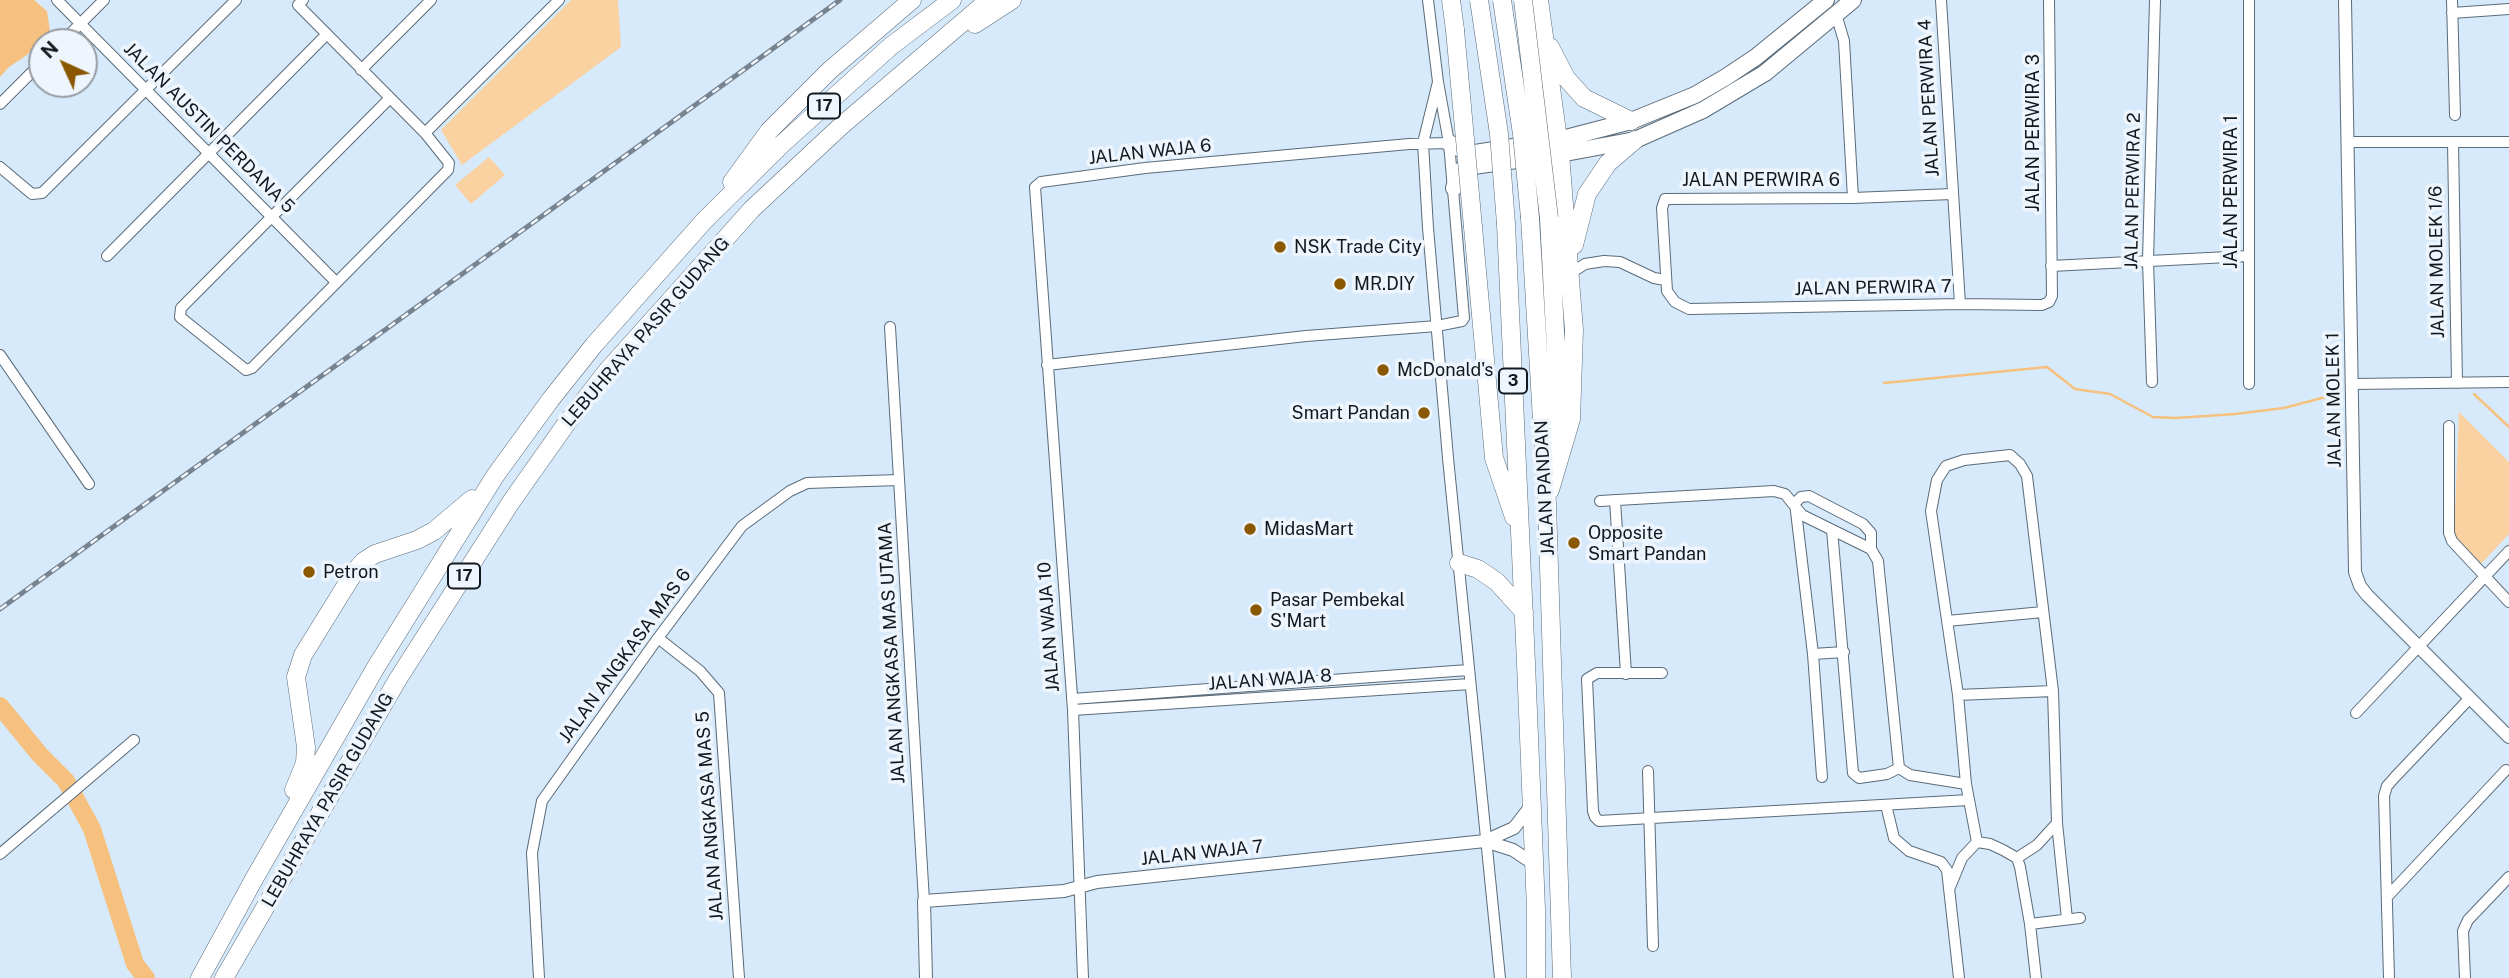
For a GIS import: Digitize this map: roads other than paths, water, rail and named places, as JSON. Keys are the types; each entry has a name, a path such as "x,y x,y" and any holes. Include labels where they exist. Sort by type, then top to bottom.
{"highway":[{"path":"704,221 769,131 829,71 912,0"},
{"name":"LEBUHRAYA PASIR GUDANG","path":"200,978 376,667 495,476 594,345 704,221 782,145 891,46 952,0"},
{"name":"LEBUHRAYA PASIR GUDANG","path":"224,978 398,679 511,502 607,371 752,209 841,126 989,0"},
{"path":"911,66 1012,0"},
{"path":"1451,0 1494,458 1520,537"},
{"name":"JALAN PANDAN","path":"1479,0 1499,134 1506,224 1524,612 1536,978"},
{"name":"JALAN PANDAN","path":"1502,0 1522,134 1530,218 1546,504 1562,978"},
{"path":"1523,0 1549,218 1556,350 1557,425 1546,504"},
{"path":"1539,0 1559,147 1574,330 1571,419 1546,504"},
{"path":"1543,31 1566,78 1584,98 1631,121"},
{"path":"1571,269 1587,194 1608,163 1636,140"},
{"path":"254,879 305,763 306,747 296,677 303,656 355,571 364,561 375,554 434,531 495,476"},
{"path":"1459,563 1478,569 1497,582 1524,612"}],"main road":[{"path":"1454,188 1460,172 1466,167 1559,147 1695,95 1756,57 1826,0"},
{"path":"1448,136 1467,152 1475,153 1636,140 1703,110 1765,73 1853,0"}],"street":[{"name":"JALAN AUSTIN PERDANA 5","path":"57,0 336,282"},
{"path":"77,28 104,0"},
{"path":"1,167 32,194 42,193 236,0"},
{"path":"361,70 431,0"},
{"path":"425,133 559,0"},
{"path":"1047,365 1306,336 1460,323 1464,318 1454,188 1428,0"},
{"name":"JALAN PERWIRA 4","path":"1941,0 1961,304"},
{"name":"JALAN PERWIRA 3","path":"2049,0 2051,265"},
{"name":"JALAN PERWIRA 2","path":"2152,382 2148,261 2155,0"},
{"name":"JALAN PERWIRA 1","path":"2249,0 2249,384"},
{"name":"JALAN MOLEK 1","path":"2345,0 2355,572 2367,595 2416,647 2509,737"},
{"path":"2452,0 2455,115"},
{"path":"300,3 326,35 390,98 425,133 446,156 448,170 249,370 246,370 180,317 181,308 390,98"},
{"path":"2452,13 2509,9"},
{"path":"1836,14 1844,41 1853,198"},
{"path":"107,256 326,35"},
{"path":"0,104 28,76"},
{"path":"1438,82 1423,143 1448,458 1500,978"},
{"path":"1428,123 1436,119 1448,136"},
{"name":"JALAN WAJA 6","path":"1047,365 1035,187 1041,182 1145,168 1423,143 1448,136"},
{"path":"2348,142 2509,142"},
{"name":"JALAN MOLEK 1/6","path":"2453,142 2457,383"},
{"name":"JALAN PERWIRA 6","path":"1666,286 1662,208 1665,198 1853,198 1952,194"},
{"path":"2051,265 2248,256"},
{"name":"JALAN PERWIRA 7","path":"1571,269 1604,261 1620,262 1666,286 1675,302 1689,309 2042,304 2049,302 2052,296 2051,265"},
{"name":"JALAN ANGKASA MAS UTAMA","path":"890,327 924,901 926,978"},
{"path":"0,355 89,485"},
{"name":"JALAN WAJA 10","path":"1047,365 1073,705 1083,978"},
{"path":"2351,384 2509,382"},
{"path":"2449,426 2449,533 2452,541 2509,601"},
{"path":"1977,842 1966,784 1958,695 1931,511 1937,480 1946,466 1964,460 2010,455 2028,476 2053,691 2057,823 2067,919"},
{"name":"JALAN ANGKASA MAS 6","path":"539,978 532,853 542,801 657,638 742,526 790,491 807,483 899,480"},
{"path":"1600,501 1774,491 1785,494 1802,515 1871,549"},
{"path":"1794,503 1801,497 1809,496 1863,524 1871,533 1871,549 1878,561 1899,768"},
{"path":"1615,500 1626,674"},
{"path":"1794,503 1813,654 1822,777"},
{"path":"1832,530 1853,773 1859,778 1887,775 1899,768"},
{"path":"2356,713 2509,551"},
{"path":"1947,621 2043,612"},
{"name":"JALAN ANGKASA MAS 5","path":"657,638 694,665 719,693 739,978"},
{"path":"1813,654 1844,652"},
{"name":"JALAN WAJA 8","path":"1073,705 1468,670"},
{"path":"1662,673 1597,673 1587,679 1592,811 1599,821 1969,800"},
{"name":"JALAN WAJA 8","path":"1073,705 1470,684"},
{"path":"1958,695 2053,691"},
{"path":"2389,978 2384,796 2387,786 2469,699"},
{"path":"0,854 134,740"},
{"path":"1899,768 1910,775 1966,784"},
{"path":"2387,897 2506,770"},
{"path":"1648,771 1653,946"},
{"path":"1886,805 1894,838 1909,851 1941,862 1947,870 1959,978"},
{"name":"JALAN WAJA 7","path":"924,901 1064,891 1097,882 1485,841 1514,828 1531,806"},
{"path":"2017,858 2037,845 2057,823"},
{"name":"JALAN WAJA 7","path":"1485,841 1513,850 1534,864"},
{"path":"1977,842 1996,846 2017,858 2030,924 2036,978"},
{"path":"1950,887 1962,858 1977,842"},
{"path":"2465,978 2463,931 2468,920 2509,877"},
{"path":"2030,924 2080,918"}],"waterway":[{"path":"1884,383 2047,367 2075,389 2110,394 2153,417 2176,418 2284,408 2337,394"},
{"path":"2474,394 2509,427"},
{"path":"0,706 40,755 66,781 92,829 135,964 146,978"}],"railway":[{"path":"0,609 840,0"}],"place":[{"name":"NSK Trade City","path":"1280,247"},
{"name":"MR.DIY","path":"1340,284"},
{"name":"McDonald's","path":"1383,370"},
{"name":"Smart Pandan","path":"1424,413"},
{"name":"MidasMart","path":"1250,529"},
{"name":"Opposite Smart Pandan","path":"1574,543"},
{"name":"Petron","path":"309,572"},
{"name":"Pasar Pembekal S'Mart","path":"1256,610"}]}
